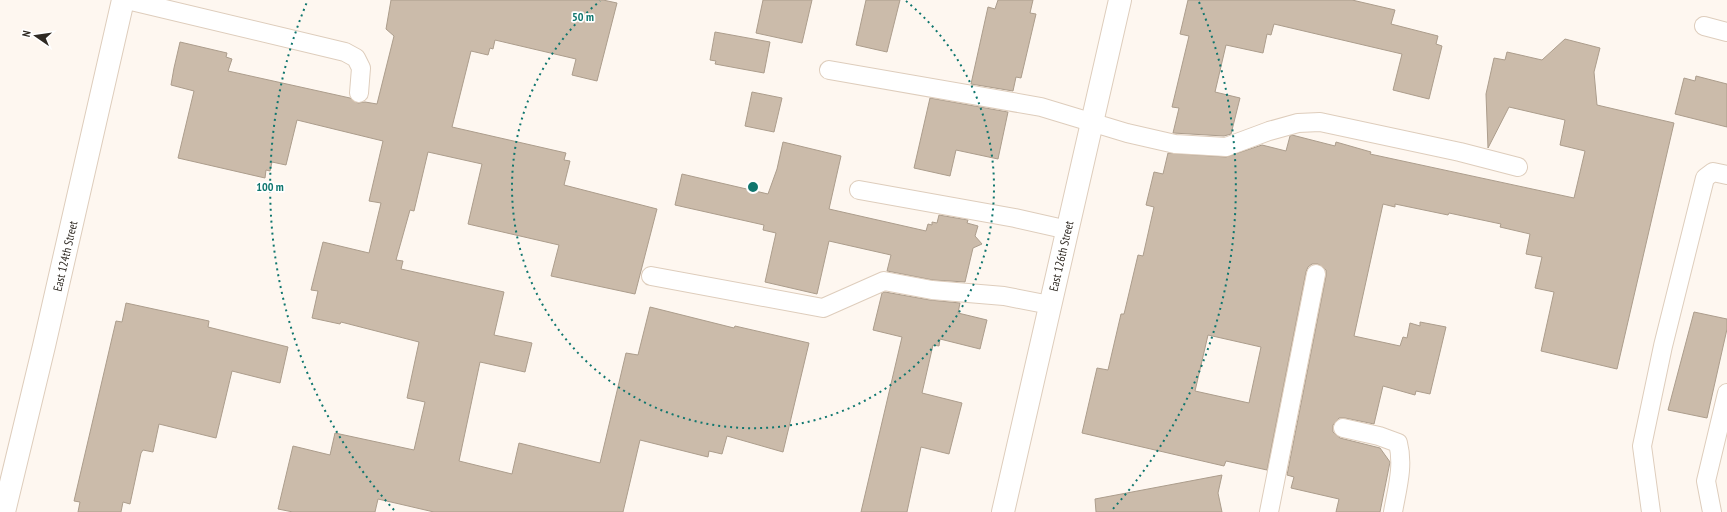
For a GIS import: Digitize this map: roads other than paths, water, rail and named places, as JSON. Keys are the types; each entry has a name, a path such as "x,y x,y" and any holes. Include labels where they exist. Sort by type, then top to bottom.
{"street":[{"name":"East 124th Street","path":"4,512 44,346 123,0"},
{"name":"East 126th Street","path":"1003,512 1120,0"}],"lane":[{"path":"127,0 345,52 356,58 361,68 358,93"},
{"path":"1704,26 1727,32"},
{"path":"829,70 1041,107 1175,144 1226,147 1269,131 1298,123 1320,122 1460,152 1518,167"},
{"path":"1651,512 1642,446 1662,346 1705,178 1713,172 1727,175"},
{"path":"859,190 1015,218 1068,230"},
{"path":"1269,512 1316,274"},
{"path":"651,276 822,308 884,281 932,290 1004,296 1050,305"},
{"path":"1712,512 1706,481 1727,393"},
{"path":"1343,428 1379,436 1398,443 1401,455 1400,474 1393,512"}]}
